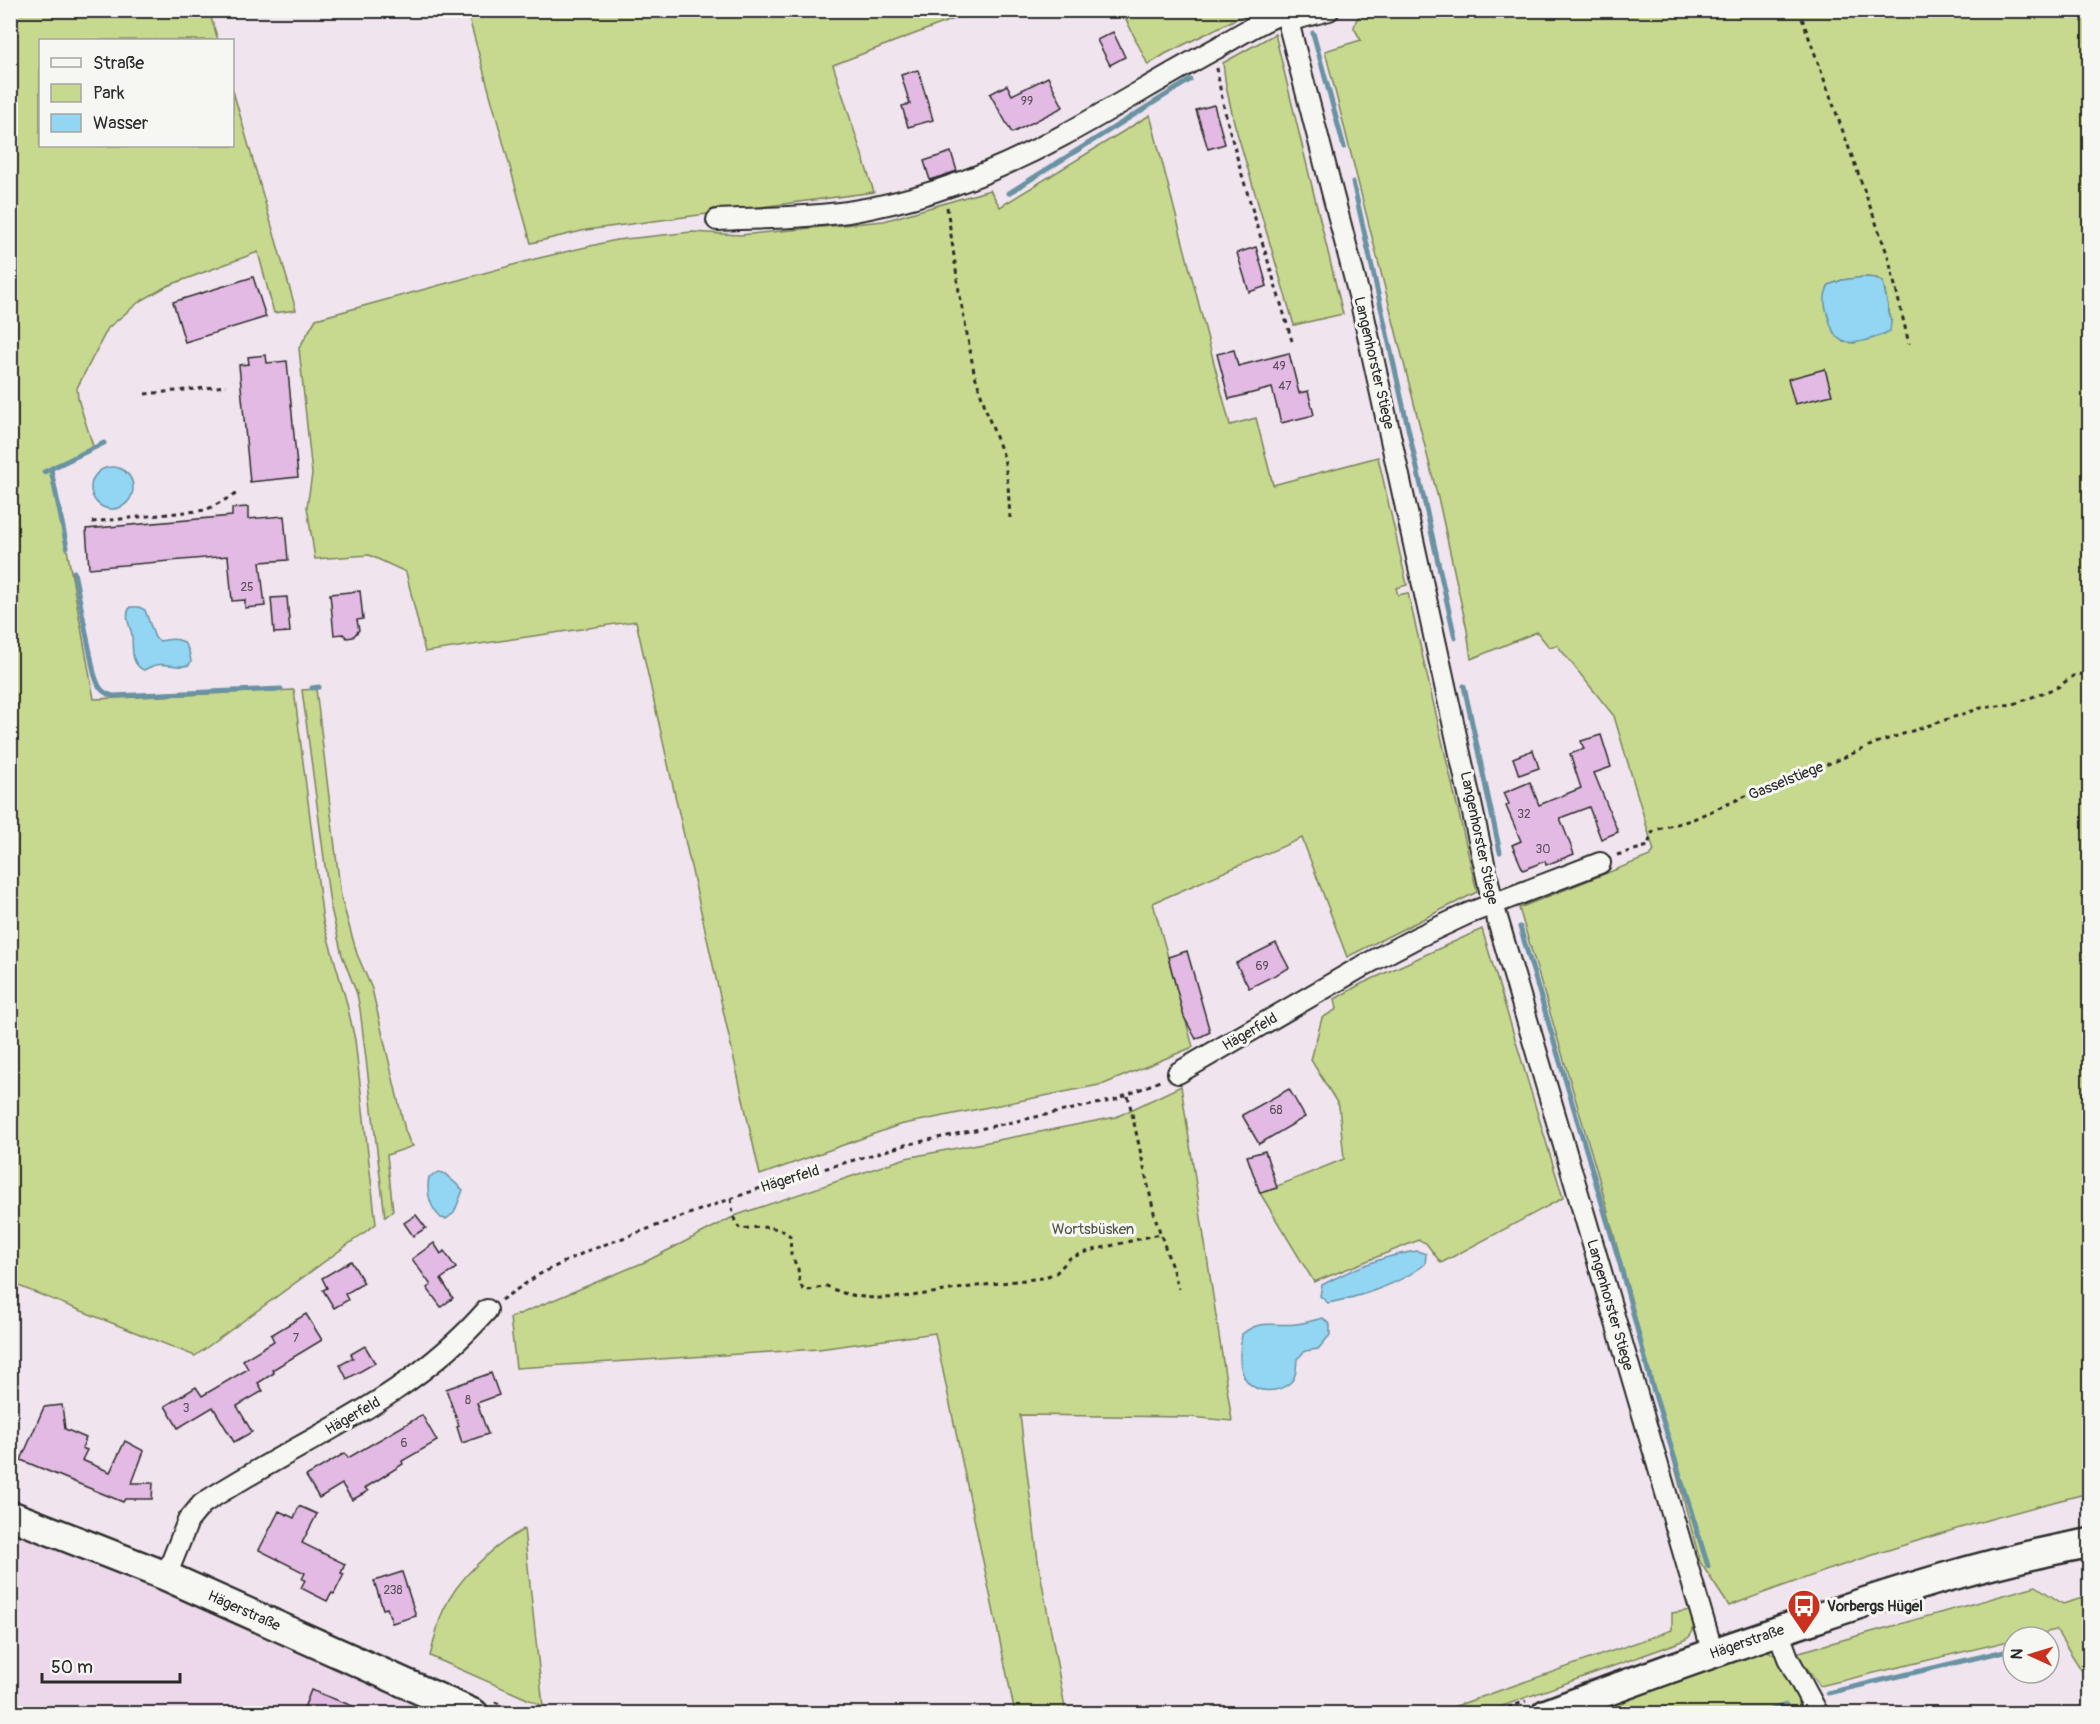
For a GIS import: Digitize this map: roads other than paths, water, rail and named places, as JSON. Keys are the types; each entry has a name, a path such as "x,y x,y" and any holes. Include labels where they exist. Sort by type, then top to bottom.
{"main road":[{"name":"Hägerstraße","path":"10,1515 166,1576 474,1713"},
{"name":"Hägerstraße","path":"1546,1713 1778,1631 1958,1574 2020,1557 2090,1542"}],"street":[{"path":"717,220 847,212 897,202 944,188 1026,155 1063,136 1272,17 1329,10"},
{"name":"Langenhorster Stiege","path":"1286,14 1361,303 1493,904 1713,1653"},
{"path":"1493,904 1600,863"},
{"name":"Hägerfeld","path":"1178,1073 1361,967 1416,938 1493,904"},
{"name":"Hägerfeld","path":"166,1576 188,1521 202,1504 402,1387 470,1329 487,1310"},
{"path":"1778,1631 1788,1658 1818,1713"}],"water":[{"path":"1876,278 1883,282 1891,322 1890,331 1863,341 1842,341 1835,335 1830,324 1825,304 1826,293 1829,285 1842,280"},
{"path":"112,467 120,468 127,473 132,480 132,496 127,503 120,508 112,509 104,508 97,503 92,496 91,488 92,480 97,473 104,468"},
{"path":"130,607 145,610 155,638 160,641 173,639 182,641 190,654 189,665 163,664 144,670 136,664 127,618"},
{"path":"439,1172 445,1174 463,1190 454,1213 446,1219 441,1218 434,1209 429,1194 429,1177"},
{"path":"1417,1251 1426,1254 1425,1264 1392,1284 1328,1303 1320,1296 1322,1285 1344,1274 1380,1260"},
{"path":"1323,1318 1330,1325 1330,1335 1318,1349 1305,1351 1297,1359 1295,1374 1291,1382 1286,1386 1268,1391 1256,1388 1247,1381 1240,1365 1242,1334 1256,1326 1288,1325"}],"waterway":[{"path":"1313,33 1344,147"},
{"path":"1009,193 1190,80"},
{"path":"1353,182 1455,638"},
{"path":"44,472 104,443"},
{"path":"51,470 67,547"},
{"path":"10,483 16,482"},
{"path":"74,572 94,673 98,685 105,693 113,696 281,689"},
{"path":"1464,686 1500,852"},
{"path":"312,688 319,687"},
{"path":"1520,927 1620,1264 1651,1382 1708,1566"},
{"path":"1828,1693 2001,1652"},
{"path":"1760,1714 1786,1705"}],"place":[{"name":"Vorbergs Hügel","path":"1804,1635"}],"park label":[{"name":"Wortsbüsken","path":"1093,1229"}]}
